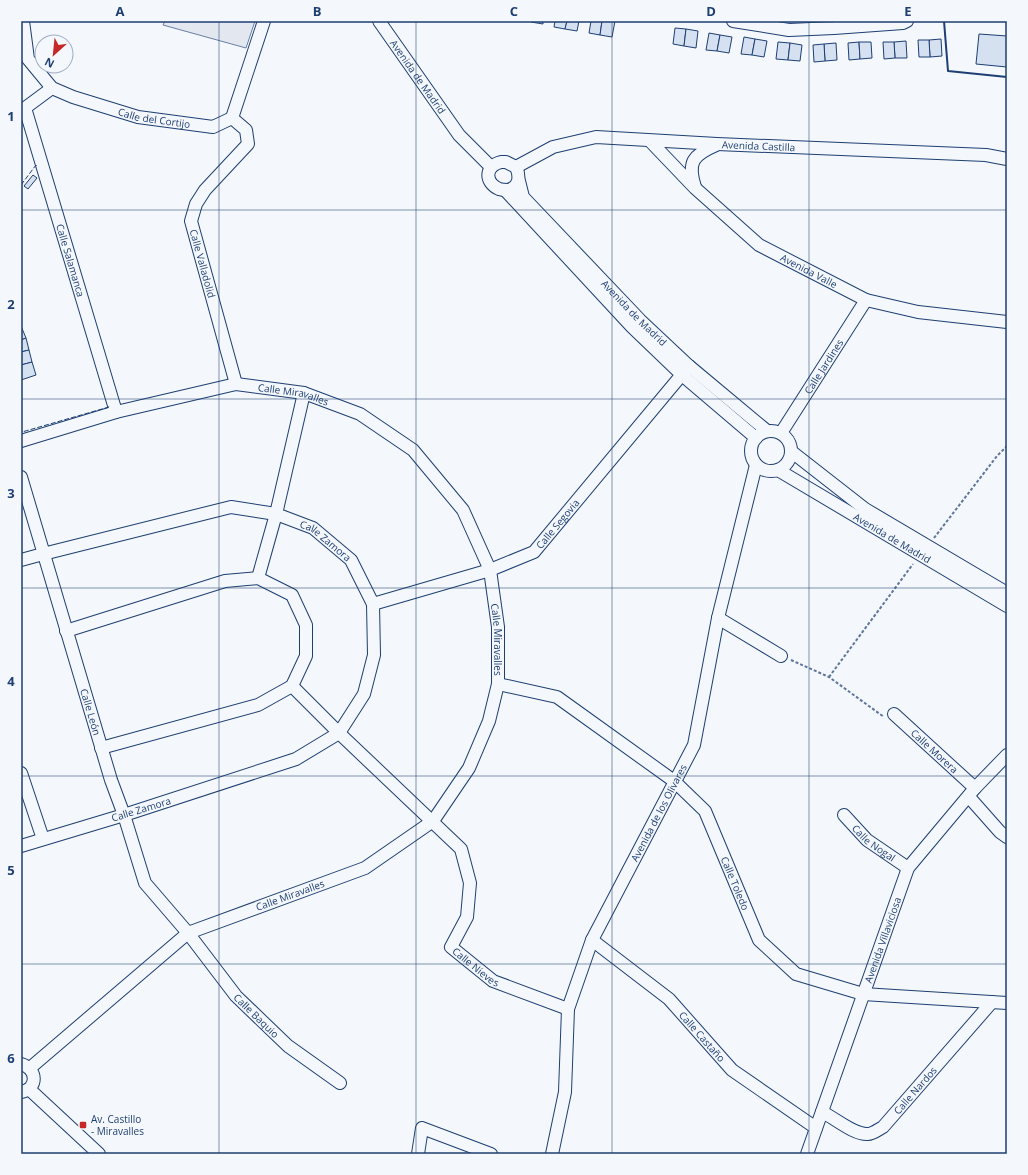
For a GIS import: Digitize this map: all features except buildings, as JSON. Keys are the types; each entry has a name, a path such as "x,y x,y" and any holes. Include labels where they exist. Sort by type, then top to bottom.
{"street":[{"name":"Calle del Cortijo","path":"23,21 28,59 52,88 73,97 138,117 214,127 232,118"},
{"path":"232,118 264,21"},
{"name":"Avenida de Madrid","path":"379,21 460,135 491,167"},
{"path":"733,21 790,30 836,24 903,22"},
{"path":"23,110 52,88"},
{"name":"Calle Salamanca","path":"23,110 116,412"},
{"name":"Calle Valladolid","path":"232,118 246,130 248,144 205,190 196,204 191,221 236,384"},
{"name":"Avenida Castilla","path":"516,167 553,147 596,137 650,141 986,155 1007,159"},
{"name":"Avenida Valle","path":"650,141 695,188 759,245 866,300 918,312 1007,322"},
{"path":"695,188 691,173 693,160 703,150 717,144"},
{"path":"506,162 516,167 519,173 519,181 511,189 498,189 491,183 488,172 495,163 506,162"},
{"name":"Avenida de Madrid","path":"519,181 524,197 685,370 756,438"},
{"name":"Avenida de Madrid","path":"506,190 632,327 685,370 767,431"},
{"name":"Calle Jardines","path":"781,433 866,300"},
{"name":"Calle Segovia","path":"373,604 490,570 534,552 685,370"},
{"name":"Calle Miravalles","path":"21,441 116,412 236,384 304,394 360,414 413,450 463,510 490,570 498,628 498,684 489,721 469,768 433,821 366,868 188,933 25,1066"},
{"path":"258,578 276,514 304,394"},
{"path":"767,431 781,433 790,442 792,452 788,463 778,470 770,471 756,465 752,458 751,448 756,438 767,431"},
{"name":"Avenida de Madrid","path":"792,452 864,509 1007,606"},
{"name":"Avenida de los Olivares","path":"552,1154 565,1092 568,1009 592,940 694,745 718,618 756,465"},
{"name":"Avenida de Madrid","path":"778,470 924,551 1007,593"},
{"name":"Calle León","path":"21,477 110,780 124,815 145,883 188,933"},
{"name":"Calle Zamora","path":"21,560 230,507 276,514 313,528 351,560 373,604 374,655 364,694 339,733 296,760 21,846"},
{"path":"66,631 226,581 258,578 292,595 306,625 306,656 292,686 258,705 101,748"},
{"path":"718,618 781,656"},
{"name":"Calle Toledo","path":"498,684 557,697 674,781 705,811 759,940 796,974 863,994 1007,1003"},
{"path":"292,686 339,733 433,821"},
{"name":"Calle Morera","path":"897,717 972,792 1000,832 1007,837"},
{"name":"Avenida Villaviciosa","path":"807,1154 908,868 972,792 1007,755"},
{"path":"21,773 43,839"},
{"name":"Calle Nogal","path":"844,814 867,840 908,868"},
{"name":"Calle Nieves","path":"433,821 461,849 470,883 467,917 451,947 493,981 568,1009"},
{"name":"Calle Baquio","path":"188,933 236,996 288,1046 340,1083"},
{"name":"Calle Castaño","path":"592,940 669,999 732,1070 816,1128"},
{"name":"Calle Nardos","path":"822,1112 835,1118 853,1130 869,1134 883,1127 992,1002"},
{"path":"25,1066 34,1076 34,1081 25,1090 99,1154"},
{"path":"418,1154 422,1128 491,1154"}],"path":[{"path":"829,677 997,456 1007,446"},
{"path":"781,656 829,677 883,717 897,717"}],"shaded area":[{"path":"165,21 255,21 246,48 163,25"}],"fence":[{"path":"21,185 36,165 37,168"},
{"path":"21,427 22,432 109,407 108,405"}],"wall":[{"path":"944,21 948,71 1007,77"}],"place":[{"name":"Av. Castillo - Miravalles","path":"83,1125"}]}
